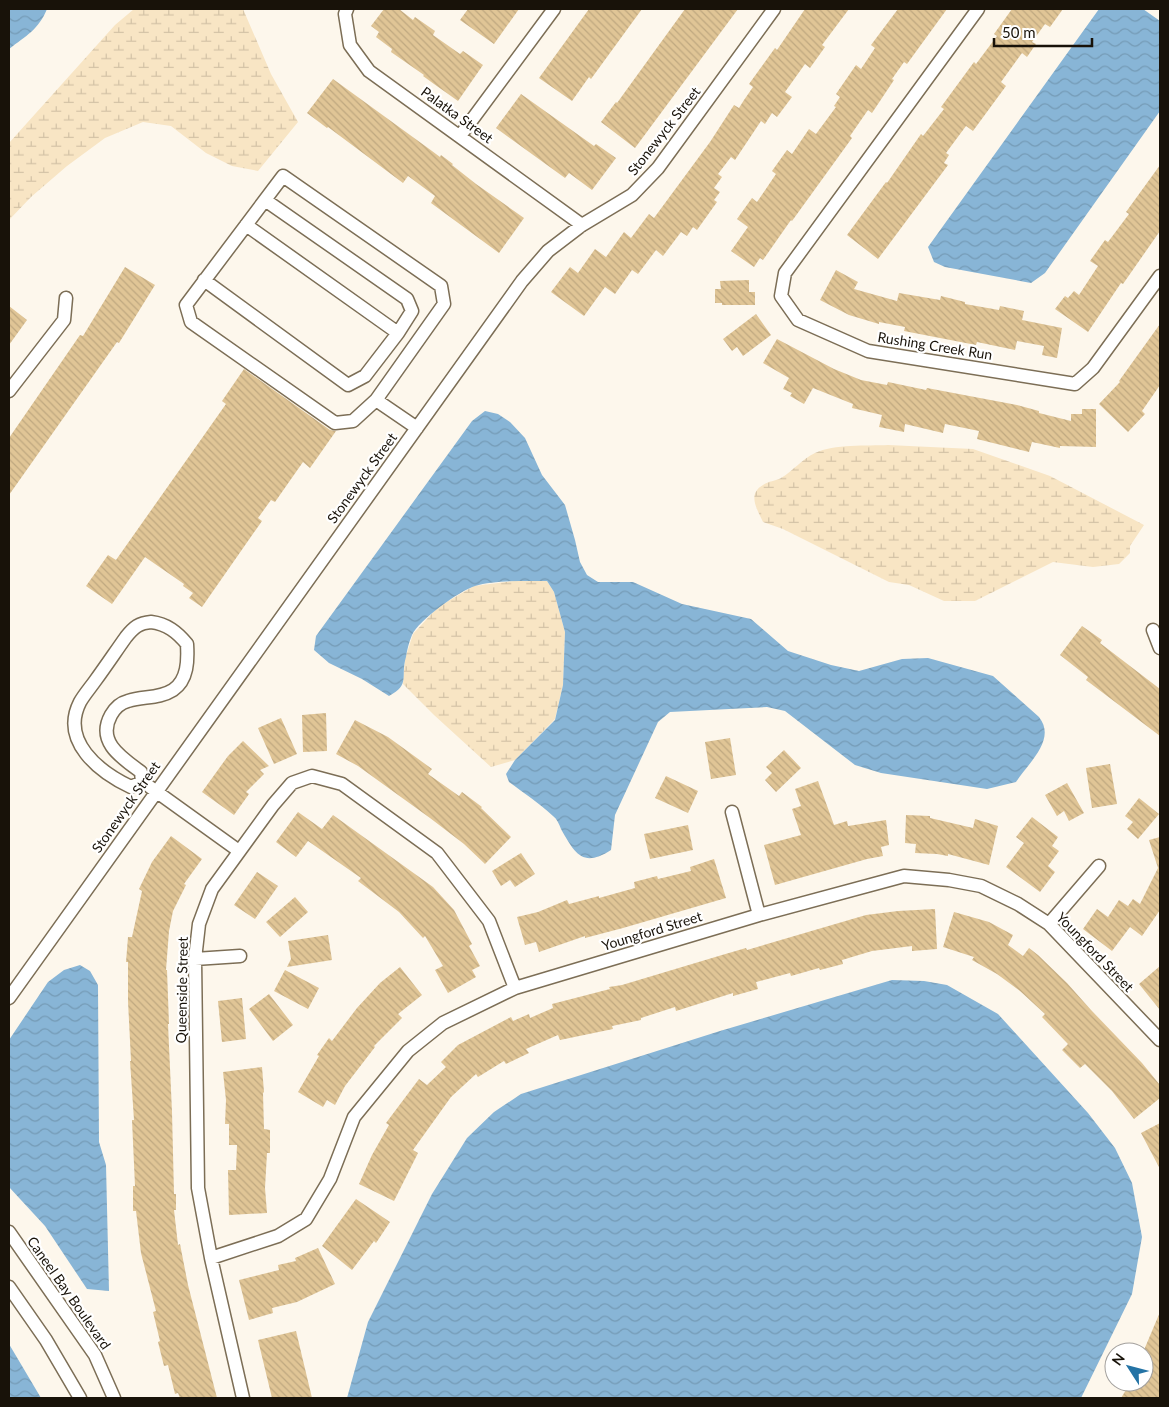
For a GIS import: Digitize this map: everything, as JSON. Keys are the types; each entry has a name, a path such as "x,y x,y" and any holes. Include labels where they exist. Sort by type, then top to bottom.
{"street":[{"name":"Palatka Street","path":"347,9 345,14 350,44 369,71 582,225"},
{"path":"460,136 554,9"},
{"name":"Stonewyck Street","path":"9,998 522,281 548,251 582,225 632,195 658,168 774,9"},
{"name":"Rushing Creek Run","path":"978,9 784,274 781,296 798,320 868,351 1075,384 1093,368 1160,276"},
{"path":"283,176 441,286 444,304 376,400 353,421 335,423 192,322 186,305 246,225 283,176"},
{"path":"204,280 348,385 366,376 412,311 407,299 265,200"},
{"path":"246,225 398,333"},
{"path":"9,391 64,320 66,298"},
{"path":"376,400 417,428"},
{"path":"151,622 161,623 176,632 187,644 188,656 184,674 174,689 150,698 128,700 117,707 110,718 106,730 108,742 119,757 141,772 142,782 130,787 98,767 76,740 75,719 80,703 132,629 141,623 151,622"},
{"path":"1153,630 1160,648"},
{"name":"Queenside Street","path":"243,1398 211,1258 198,1188 195,959 198,924 212,889 273,805 292,783 312,776 342,784 437,853 489,921 515,988"},
{"path":"142,782 156,790 240,851"},
{"path":"732,812 759,915"},
{"path":"1049,924 1099,866"},
{"name":"Youngford Street","path":"211,1258 278,1236 306,1219 330,1179 354,1117 408,1051 443,1023 515,988 759,915 904,876 949,880 981,886 1018,904 1049,924 1160,1040"},
{"path":"195,959 240,956"},
{"name":"Caneel Bay Boulevard","path":"9,1232 96,1355 114,1398"},
{"path":"9,1287 46,1340 80,1398"}],"green space":[{"path":"134,9 243,9 271,74 298,122 258,171 232,166 206,153 171,126 143,122 105,138 67,166 31,197 9,220 9,143 115,25"},
{"path":"888,445 973,449 1050,476 1144,525 1130,546 1130,553 1119,564 1093,567 1053,562 975,601 944,601 909,585 889,582 783,529 763,522 755,502 755,493 767,483 781,478 790,472 810,456 831,448"},
{"path":"514,581 547,581 554,592 565,632 563,685 555,719 515,760 491,767 403,684 405,659 413,634 438,607 474,586"}],"water":[{"path":"9,9 47,9 36,27 9,49"},
{"path":"1099,9 1143,9 1160,21 1160,111 1045,273 1031,283 945,267 934,262 928,247"},
{"path":"485,411 498,414 510,422 525,438 542,475 565,505 580,562 587,575 598,582 633,582 682,604 751,619 788,651 831,665 859,671 902,659 928,658 993,676 1039,717 1044,726 1045,734 1039,751 1016,782 987,789 881,773 855,765 785,711 767,707 670,712 658,722 615,815 611,850 593,858 581,856 571,845 554,817 509,782 506,774 515,760 555,720 563,685 565,632 554,592 547,581 511,581 483,584 468,589 440,607 412,635 404,664 402,684 396,692 389,696 362,679 329,663 314,650 316,636 472,421"},
{"path":"80,965 90,971 98,985 99,1142 106,1165 109,1291 87,1289 45,1226 9,1187 9,1040 48,982 64,970"},
{"path":"892,980 924,981 947,985 998,1014 1088,1113 1115,1148 1132,1183 1142,1237 1132,1294 1108,1342 1104,1342 1104,1351 1081,1398 347,1398 368,1322 432,1194 467,1138 494,1112 521,1094 720,1031"},
{"path":"9,1344 41,1398 9,1398"}],"building":[{"path":"384,9 399,9 413,20 415,17 435,31 433,35 460,54 463,51 483,65 458,101 391,52 392,49 376,37 379,32 371,26"},
{"path":"468,9 519,9 494,44 460,20"},
{"path":"589,9 642,9 591,79 589,77 572,101 539,78"},
{"path":"685,9 738,9 635,148 601,122 617,103"},
{"path":"805,9 849,9 822,45 825,47 810,68 805,64 785,92 792,97 777,117 772,113 765,124 761,121 735,160 731,157 718,174 722,177 714,188 720,192 714,200 717,202 697,230 693,227 687,236 681,232 663,256 656,250 638,274 632,270 615,294 605,287 584,316 551,292 570,267 578,273 595,249 606,257 624,232 631,238 649,214 654,218 710,142 734,105 739,108 753,87 749,84 775,48 777,50"},
{"path":"898,9 947,9 907,64 904,62 872,113 868,110 850,136 852,138 763,260 760,258 754,267 731,251 748,227 737,219 752,198 757,202 776,174 772,171 787,150 792,154 809,129 816,134 836,107 834,106 840,97 836,94 856,65 861,69 875,48 871,45"},
{"path":"1012,9 1063,9 1050,27 1045,24 1032,42 1036,44 1027,57 1022,53 1001,82 1006,86 973,131 966,126 946,153 949,155 944,163 948,165 878,259 847,235 887,183 921,134 923,136 944,109 941,107 974,62 976,64 997,36 994,34"},
{"path":"333,79 440,157 441,155 476,184 524,218 499,253 431,203 435,196 408,176 403,183 307,113"},
{"path":"521,94 594,146 596,144 616,158 592,190 569,173 565,178 496,128"},
{"path":"1160,165 1160,231 1123,284 1121,283 1088,332 1055,309 1065,296 1068,298 1074,291 1079,295 1098,266 1090,261 1105,240 1108,242 1129,214 1126,212"},
{"path":"125,267 155,285 119,343 117,342 9,495 9,438 80,335 83,336"},
{"path":"836,270 858,282 854,289 897,301 899,293 940,300 941,296 965,302 965,304 999,310 1000,306 1024,311 1022,320 1062,328 1057,358 1042,355 1044,346 1017,341 1015,350 977,342 976,345 904,331 905,327 879,322 879,324 849,315 820,300"},
{"path":"749,280 749,292 755,292 755,305 722,305 722,303 715,303 715,289 721,289 720,281"},
{"path":"9,306 27,320 9,345"},
{"path":"756,314 771,335 743,356 737,347 732,351 723,339"},
{"path":"1160,324 1160,385 1142,411 1145,414 1128,432 1099,404 1120,382"},
{"path":"777,339 834,369 861,380 887,385 888,382 926,390 927,388 1017,405 1071,421 1071,414 1082,414 1082,409 1096,409 1096,447 1060,446 1060,448 1032,442 1029,452 977,439 979,431 945,424 943,433 905,424 904,432 879,427 882,415 852,408 853,404 813,388 804,404 790,396 792,393 783,389 789,378 763,363"},
{"path":"244,369 330,430 336,431 310,468 303,462 275,502 271,500 258,518 262,521 202,607 189,598 193,593 183,586 184,584 145,557 112,604 86,586 108,555 116,560 226,404 222,401"},
{"path":"1082,626 1102,640 1100,643 1160,689 1160,736 1086,680 1088,677 1060,655"},
{"path":"326,713 327,751 303,752 302,715"},
{"path":"281,718 297,754 274,764 258,728"},
{"path":"355,720 388,737 432,769 428,774 459,796 462,792 482,807 511,837 485,864 464,844 430,818 358,766 336,754"},
{"path":"730,738 736,775 711,779 705,742"},
{"path":"243,741 269,766 260,770 264,774 246,792 249,794 234,815 202,792 228,756"},
{"path":"784,750 801,768 776,792 765,780 772,773 766,767"},
{"path":"1110,764 1117,804 1092,808 1086,768"},
{"path":"666,776 698,791 688,813 655,798"},
{"path":"818,781 834,825 847,821 848,826 886,820 889,845 881,847 883,856 775,885 764,845 801,835 792,809 801,806 795,789"},
{"path":"1067,783 1084,813 1069,821 1064,811 1057,816 1045,795"},
{"path":"1139,798 1159,814 1138,839 1127,829 1133,822 1125,816"},
{"path":"298,812 322,829 333,815 433,887 454,910 472,944 469,946 480,966 472,970 476,977 448,993 435,970 443,966 425,936 423,938 399,912 358,881 361,878 308,841 296,857 276,842"},
{"path":"906,815 930,816 930,818 973,828 975,819 998,826 989,865 948,854 948,856 915,853 916,844 905,843"},
{"path":"1032,817 1058,837 1052,846 1059,851 1048,866 1055,872 1040,892 1006,867 1024,843 1016,837"},
{"path":"688,825 693,850 650,859 644,834"},
{"path":"171,836 202,859 184,884 186,885 173,911 169,931 166,970 174,1194 176,1194 176,1210 174,1210 178,1245 180,1244 188,1285 217,1398 180,1398 178,1393 175,1394 168,1365 164,1366 158,1342 160,1341 153,1312 156,1311 141,1253 136,1211 133,1211 133,1186 135,1186 132,1120 134,1120 130,1061 128,962 126,962 128,937 132,937 142,891 139,889 152,862"},
{"path":"1160,837 1160,910 1142,936 1130,927 1112,951 1083,929 1097,909 1108,917 1119,900 1128,906 1133,899 1140,904 1158,868 1149,840"},
{"path":"521,853 535,874 515,887 510,880 501,886 492,871"},
{"path":"714,859 726,898 623,928 585,938 585,936 539,952 536,942 525,945 517,917 538,912 567,900 569,904 635,888 634,882 657,876 658,879 691,871 690,867"},
{"path":"257,872 278,886 255,919 234,905"},
{"path":"295,897 308,912 280,937 266,922"},
{"path":"935,909 937,949 912,951 912,946 872,951 842,960 843,964 791,976 790,973 756,982 758,989 733,996 733,993 676,1011 675,1007 641,1018 641,1020 612,1026 613,1029 560,1040 558,1035 526,1049 529,1053 506,1064 504,1061 478,1077 476,1074 451,1097 413,1150 418,1153 394,1201 359,1184 372,1155 389,1125 386,1123 419,1079 427,1085 446,1067 441,1062 458,1045 511,1017 513,1021 529,1014 530,1018 553,1008 552,1004 866,915"},
{"path":"954,912 989,922 1013,935 1008,945 1023,956 1029,948 1038,955 1142,1063 1160,1085 1160,1098 1134,1119 1112,1091 1085,1064 1080,1068 1062,1050 1068,1044 1042,1017 1045,1014 1020,991 997,974 972,960 974,957 943,947"},
{"path":"328,935 332,960 287,967 291,959 288,941"},
{"path":"1160,966 1160,1010 1139,984"},
{"path":"400,967 422,995 398,1014 402,1018 374,1046 345,1086 335,1105 327,1100 323,1107 298,1092 319,1056 317,1055 329,1038 332,1041 357,1008 380,983"},
{"path":"285,970 319,988 308,1009 274,991"},
{"path":"269,994 293,1025 273,1041 249,1009"},
{"path":"242,998 246,1039 222,1042 218,1001"},
{"path":"262,1067 264,1129 270,1130 270,1153 267,1153 265,1188 267,1213 229,1215 228,1170 236,1170 237,1145 229,1145 229,1124 225,1124 226,1100 223,1072"},
{"path":"1160,1123 1160,1169 1141,1133"},
{"path":"356,1199 390,1222 376,1243 374,1241 352,1270 322,1246"},
{"path":"318,1248 335,1284 297,1302 272,1308 273,1313 249,1320 239,1280 279,1270 278,1265 296,1261 295,1258"},
{"path":"1160,1312 1160,1398 1121,1398 1125,1392 1154,1392 1154,1342 1147,1342"},
{"path":"296,1331 312,1398 272,1398 258,1340"}]}
